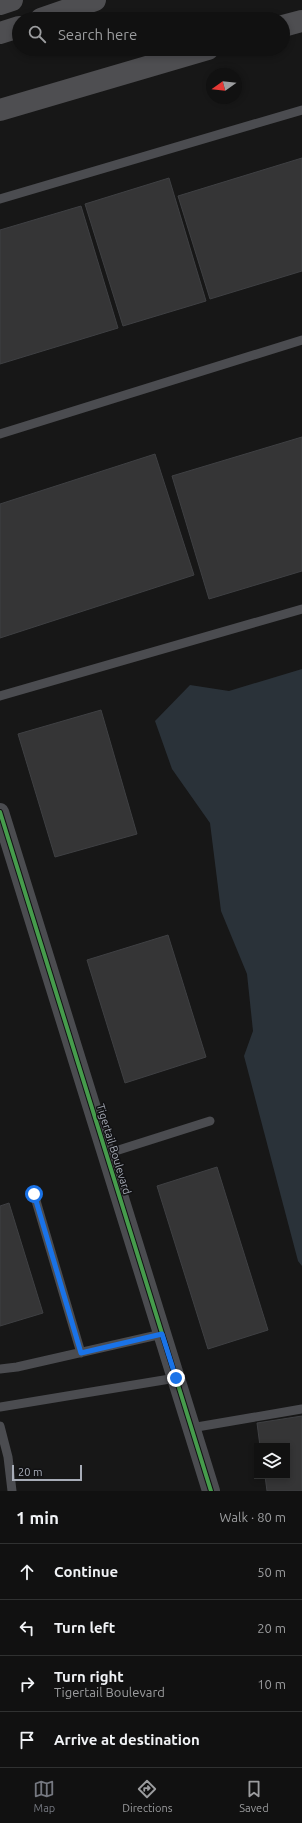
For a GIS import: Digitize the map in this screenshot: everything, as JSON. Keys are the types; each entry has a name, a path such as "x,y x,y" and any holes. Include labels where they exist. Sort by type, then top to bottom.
{"highway":[{"path":"0,4 12,0"},
{"path":"61,12 95,0"},
{"path":"290,24 302,20"},
{"path":"0,30 12,27"},
{"path":"0,33 12,29"},
{"path":"0,110 184,56"}],"street":[{"name":"Tigertail Boulevard","path":"0,812 211,1491"}],"lane":[{"path":"0,199 302,110"},
{"path":"0,434 302,340"},
{"path":"0,696 302,609"},
{"path":"106,1154 210,1121"},
{"path":"34,1194 81,1353"},
{"path":"0,1369 81,1353 162,1334"},
{"path":"0,1407 176,1378"},
{"path":"192,1428 302,1409"},
{"path":"0,1426 8,1458 12,1491"}],"shaded area":[{"path":"302,669 302,1266 298,1261 244,1056 253,1031 247,974 221,911 210,823 172,769 155,721 190,685 229,691"}],"building":[{"path":"302,158 302,271 210,299 178,196"},
{"path":"169,178 206,301 123,326 85,204"},
{"path":"81,206 118,328 0,364 0,230"},
{"path":"302,437 302,571 209,599 172,476"},
{"path":"155,454 194,575 0,638 0,504"},
{"path":"101,710 137,834 55,857 18,734"},
{"path":"168,935 206,1057 125,1083 87,960"},
{"path":"217,1167 268,1330 208,1349 157,1186"},
{"path":"9,1203 43,1313 0,1326 0,1206"},
{"path":"302,1416 302,1491 267,1491 265,1479 290,1479 290,1443 260,1443 257,1423"}],"cycle path":[{"path":"0,812 211,1491"}],"route":[{"path":"34,1194 81,1353 162,1334 176,1378"}]}
